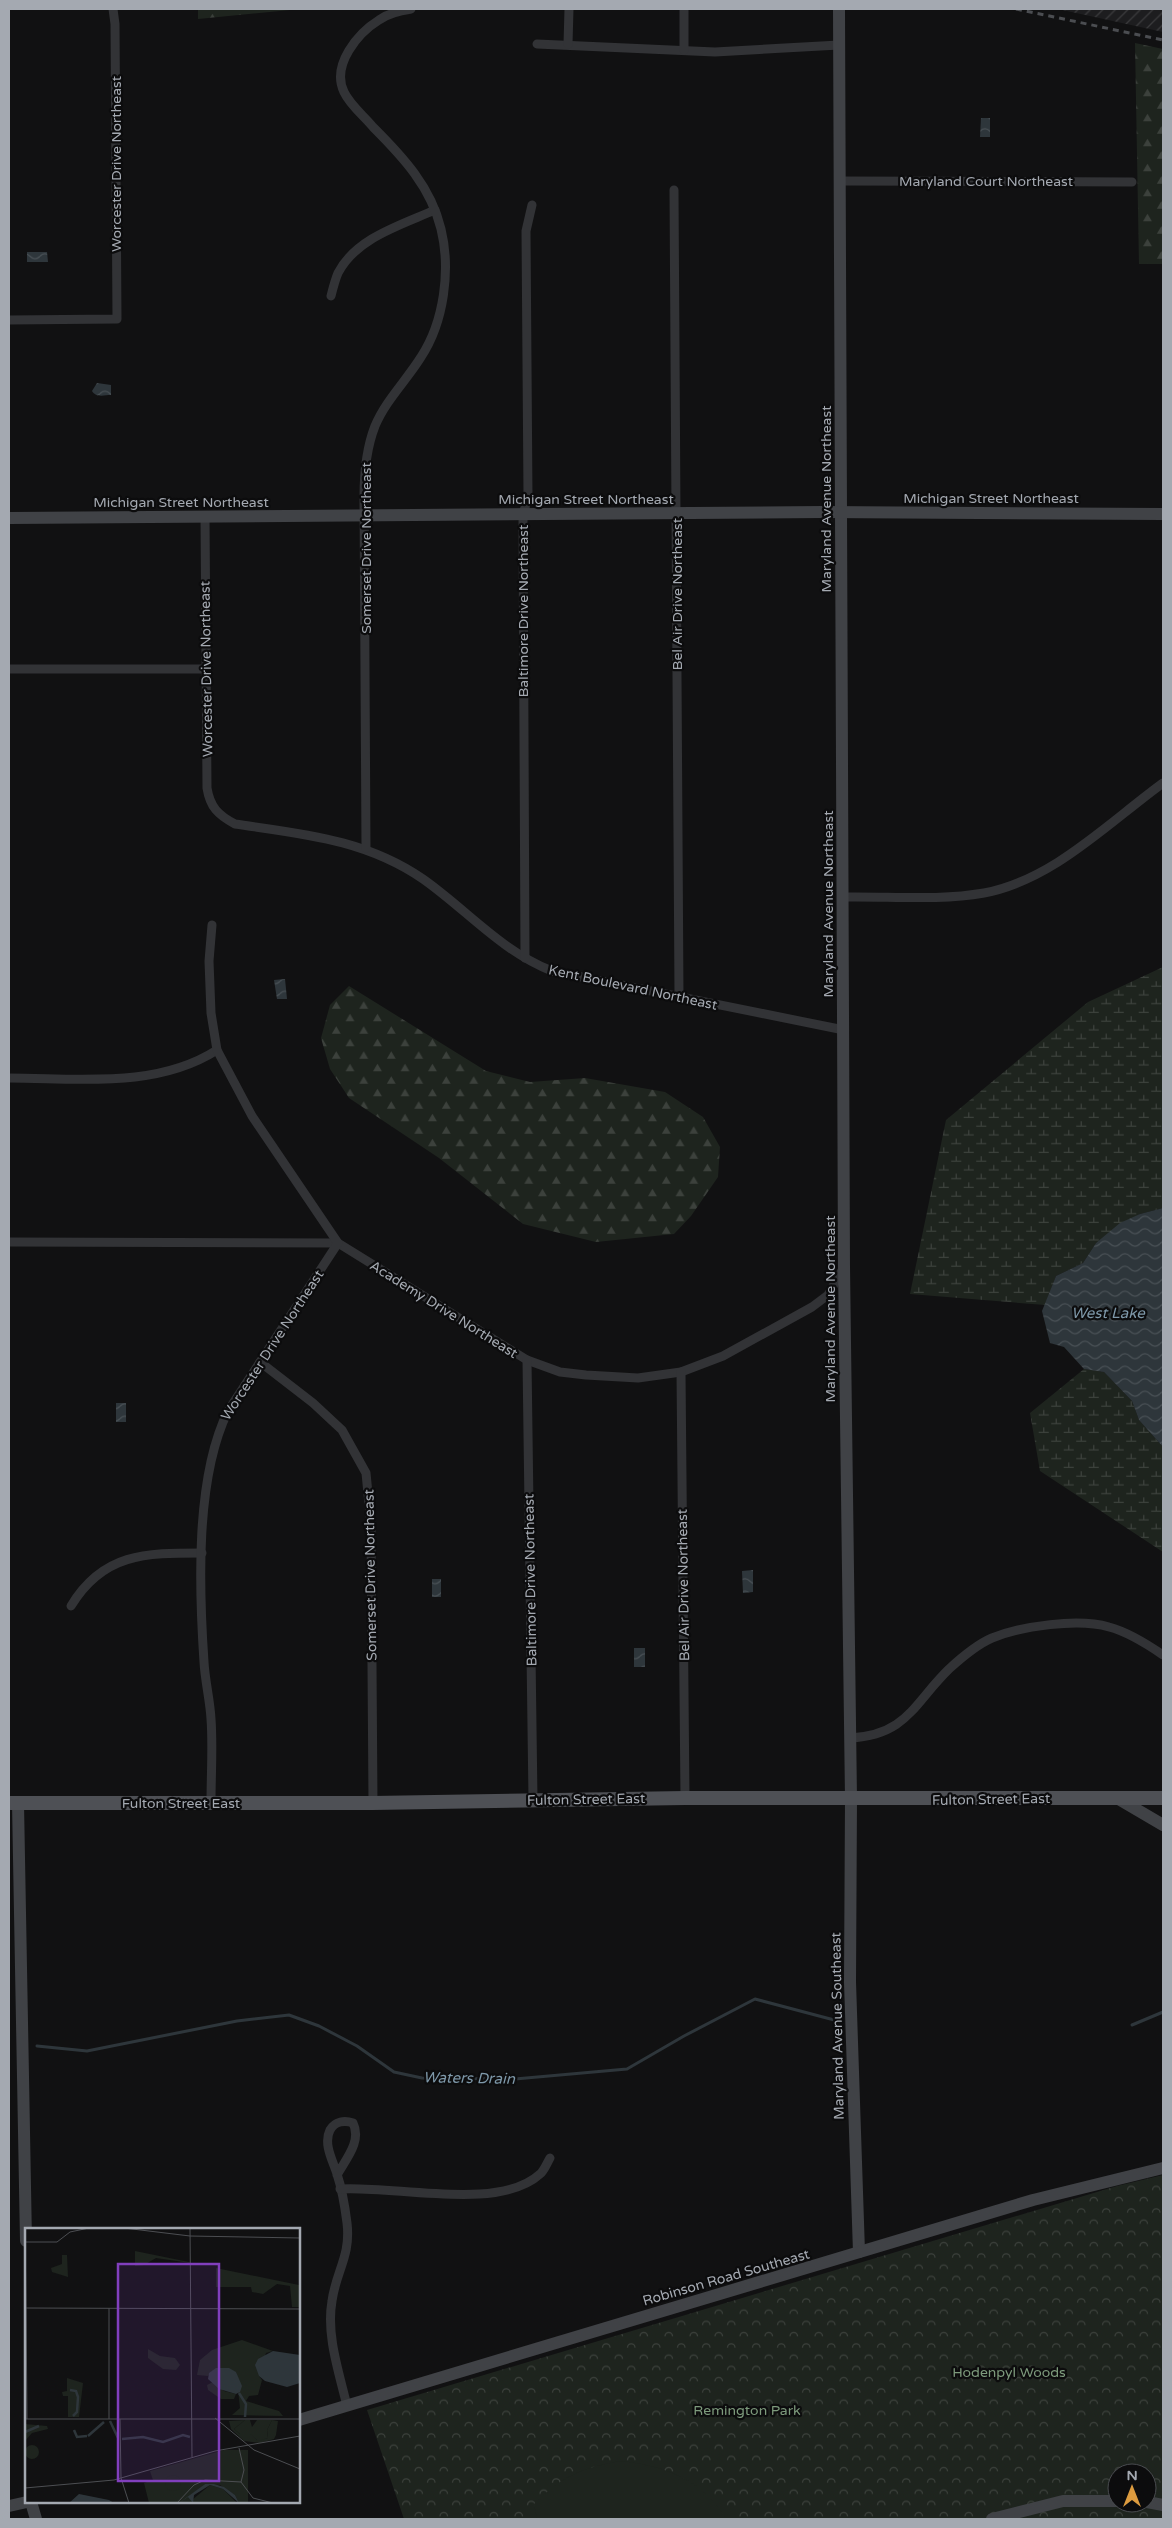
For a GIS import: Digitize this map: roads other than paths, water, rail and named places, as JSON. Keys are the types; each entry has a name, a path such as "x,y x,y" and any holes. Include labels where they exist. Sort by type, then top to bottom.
{"main road":[{"name":"Fulton Street East","path":"13,1803 373,1803 686,1798 1163,1798"}],"street":[{"name":"Worcester Drive Northeast","path":"9,320 117,319 115,24 113,9"},
{"name":"Somerset Drive Northeast","path":"366,848 366,458 373,432 385,407 421,358 431,340 438,319 444,282 444,250 435,210 422,182 409,164 358,111 344,94 341,85 343,65 352,45 379,20 393,13 411,9"},
{"path":"568,44 569,9"},
{"path":"684,9 684,50"},
{"name":"Maryland Avenue Northeast","path":"839,9 844,1266 851,1799"},
{"path":"537,44 715,52 839,46"},
{"name":"Maryland Court Northeast","path":"841,181 1132,182"},
{"name":"Bel Air Drive Northeast","path":"674,190 679,997"},
{"name":"Baltimore Drive Northeast","path":"525,958 523,515 528,496 526,231 532,205"},
{"path":"331,296 338,274 351,254 381,234 435,210"},
{"name":"Michigan Street Northeast","path":"9,518 841,512 1163,514"},
{"name":"Worcester Drive Northeast","path":"205,517 207,788 209,802 221,817"},
{"path":"9,669 205,668"},
{"path":"843,897 967,894 1008,886 1045,870 1163,783"},
{"name":"Kent Boulevard Northeast","path":"221,817 235,824 334,839 366,848 422,879 492,938 525,958 552,971 844,1030"},
{"path":"212,925 208,961 211,1013 217,1050 252,1116 338,1243"},
{"path":"9,1078 119,1078 154,1075 184,1068 217,1050"},
{"path":"9,1242 338,1243"},
{"name":"Worcester Drive Northeast","path":"211,1802 211,1719 204,1664 202,1553 206,1487 218,1431 228,1411 338,1243"},
{"name":"Academy Drive Northeast","path":"338,1243 528,1360 560,1372 638,1378 681,1372 723,1356 812,1307 828,1295 844,1266"},
{"name":"Baltimore Drive Northeast","path":"528,1360 533,1800"},
{"name":"Somerset Drive Northeast","path":"260,1362 313,1403 342,1430 366,1473 371,1525 373,1803"},
{"name":"Bel Air Drive Northeast","path":"681,1372 686,1798"},
{"path":"71,1606 89,1581 111,1566 147,1555 202,1553"},
{"path":"850,1738 868,1737 892,1729 950,1669 992,1638 1024,1630 1077,1623 1109,1627 1163,1654"},
{"path":"1117,1798 1163,1824"},
{"name":"Maryland Avenue Southeast","path":"851,1799 850,1982 859,2252"},
{"path":"13,1803 26,2228"},
{"path":"337,2175 354,2145 356,2137 353,2123 345,2120 336,2124 330,2131 328,2141 330,2157 340,2188 348,2242 345,2261 334,2292 331,2316 332,2339 347,2406"},
{"path":"340,2188 360,2187 441,2194 496,2193 520,2186 541,2174 550,2158"},
{"name":"Robinson Road Southeast","path":"300,2420 1033,2200 1163,2168"},
{"path":"992,2519 1063,2501 1107,2501"},
{"path":"9,2506 25,2503"},
{"path":"29,2503 36,2519"}],"water":[{"path":"981,118 990,118 990,137 980,137"},
{"path":"27,252 47,252 48,262 27,262"},
{"path":"97,383 111,385 111,395 96,395 92,391"},
{"path":"285,979 287,999 277,999 274,980"},
{"name":"West Lake","path":"1163,1208 1163,1447 1139,1420 1132,1401 1104,1372 1084,1369 1064,1347 1050,1343 1042,1311 1056,1276 1083,1263 1096,1243 1120,1223 1140,1214"},
{"path":"116,1403 126,1403 126,1422 116,1422"},
{"path":"753,1570 753,1592 743,1593 742,1571"},
{"path":"432,1579 441,1579 441,1597 432,1597"},
{"path":"634,1648 645,1648 645,1667 634,1667"}],"waterway":[{"name":"Waters Drain","path":"37,2046 87,2051 237,2021 289,2015 319,2026 357,2046 394,2072 422,2078 515,2079 627,2069 684,2036 755,1999 838,2021"},
{"name":"Waters Drain","path":"1132,2025 1163,2012"}],"railway":[{"path":"1016,9 1163,40"}],"park label":[{"name":"Hodenpyl Woods","path":"1009,2372"},
{"name":"Remington Park","path":"747,2410"}]}
